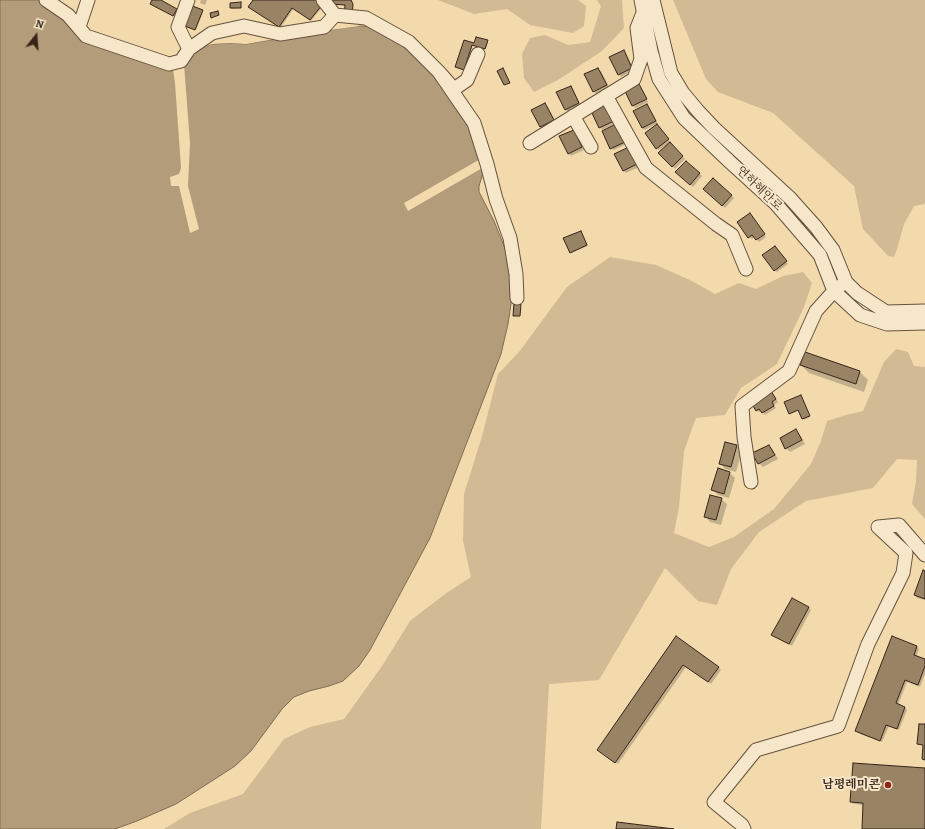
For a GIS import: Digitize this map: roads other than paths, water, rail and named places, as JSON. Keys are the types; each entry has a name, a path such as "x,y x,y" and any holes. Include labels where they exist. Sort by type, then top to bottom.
{"street":[{"path":"46,0 68,15 86,36 169,64 181,62 189,49 212,33 244,26 280,34 324,27 335,15"},
{"path":"79,27 88,0"},
{"path":"188,0 178,27 189,49"},
{"path":"323,0 335,15 366,18 409,42 454,89 467,80 478,54"},
{"name":"연하해안로","path":"653,0 671,73 683,93 714,128 790,198 816,227 833,250 846,282 857,293 886,312 925,311"},
{"path":"530,143 634,79 641,59 638,28 642,6"},
{"name":"연하해안로","path":"642,6 651,51 659,79 684,118 776,204 820,255 834,291 860,315 867,318 887,324 925,323"},
{"path":"439,72 474,123 496,199 510,238 516,274 517,298"},
{"path":"606,96 646,168 732,235 746,268"},
{"path":"573,116 591,147"},
{"path":"751,482 744,437 742,406 788,371 816,311 834,291 846,282"},
{"path":"744,829 742,825 714,802 756,750 838,726 868,644 903,573 906,553 878,527 899,525 925,555"}],"place":[{"name":"남평레미콘","path":"888,785"}]}
